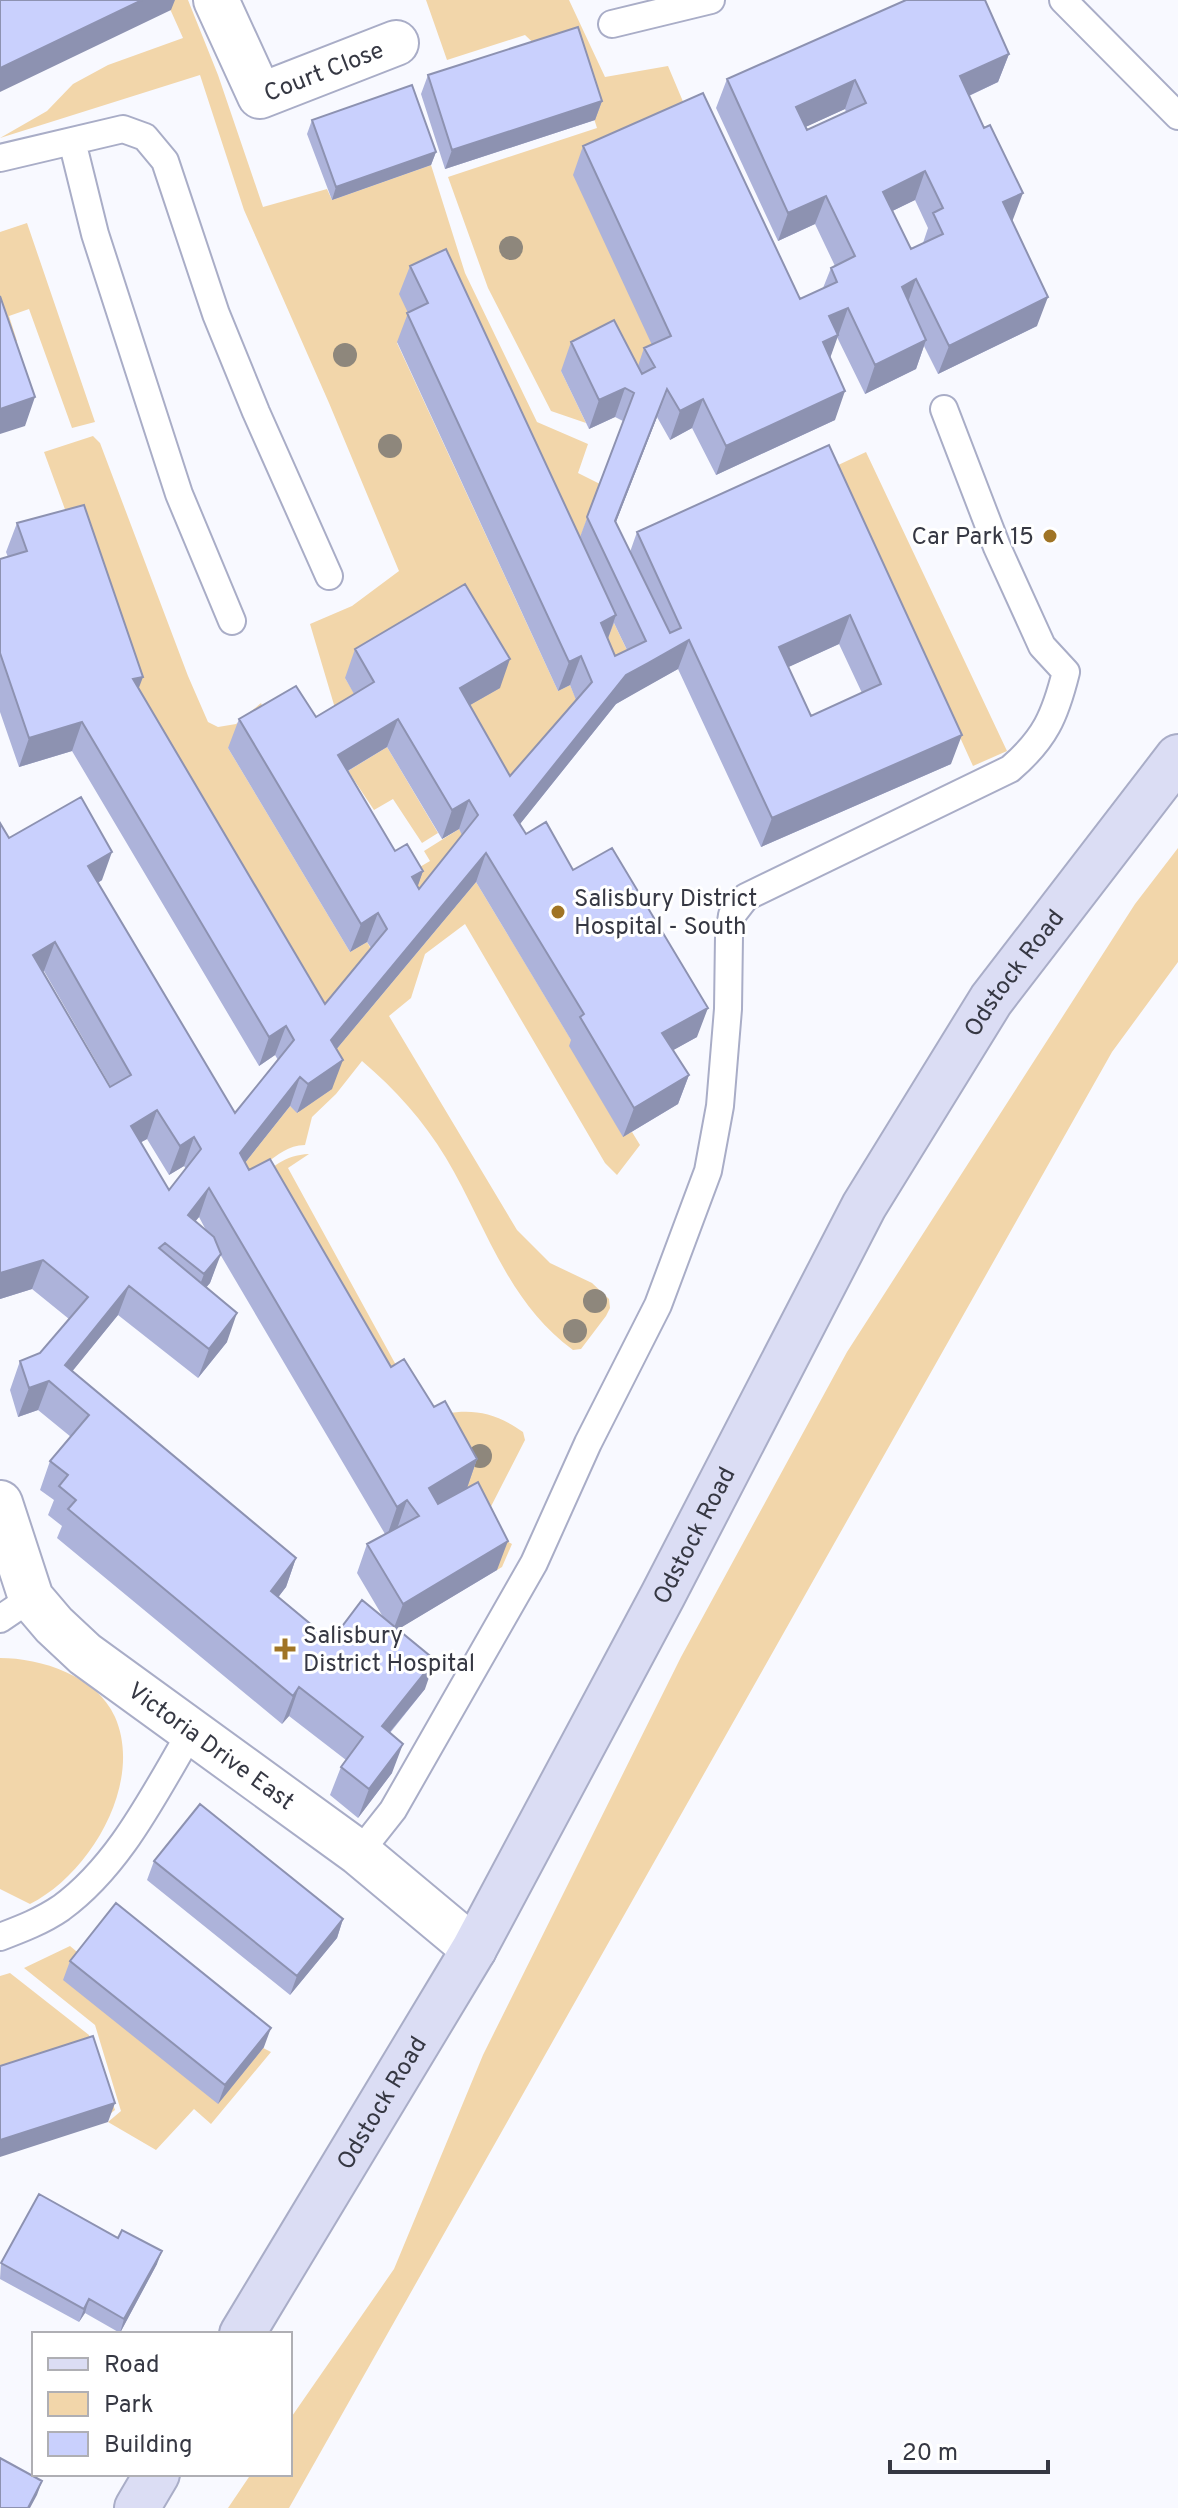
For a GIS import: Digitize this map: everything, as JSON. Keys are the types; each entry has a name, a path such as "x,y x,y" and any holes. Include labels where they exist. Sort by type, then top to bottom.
{"street":[{"name":"Court Close","path":"216,0 260,96 396,43"},
{"name":"Odstock Road","path":"243,2332 474,1949 663,1595 864,1206 991,1000 1178,757"},
{"name":"Victoria Drive East","path":"0,1503 16,1608 54,1625 85,1654 359,1853 474,1949"},
{"path":"137,2508 156,2476"}],"lane":[{"path":"612,24 711,0"},
{"path":"1063,0 1178,116"},
{"path":"0,158 123,129 145,137 165,161 216,314 329,576"},
{"path":"72,141 95,234 179,494 232,621"},
{"path":"359,1853 393,1810 534,1563 588,1443 658,1305 708,1171 720,1106 732,915 746,897 1010,769 1031,752 1050,725 1066,672 1042,646 997,547 944,409"},
{"path":"0,1937 59,1909 99,1875 135,1824 191,1732"}],"green space":[{"path":"166,0 188,0 218,75 263,207 327,189 332,200 431,165 465,273 537,422 588,444 578,473 600,484 577,546 636,669 605,685 400,294 418,332 397,343 558,691 570,685 581,711 500,805 345,678 364,710 340,725 310,624 352,606 399,571 244,210 200,75 0,138 47,111 73,84 108,65 183,38"},
{"path":"426,0 569,0 605,77 668,66 687,111 661,365 634,377 561,371 586,423 551,411 488,288 448,177 597,128 571,47 545,54 525,35 447,60"},
{"path":"27,223 95,422 72,428 29,309 9,316 17,341 10,344 0,316 0,232"},
{"path":"93,436 100,443 208,722 218,727 236,724 261,703 270,723 228,748 350,952 367,942 376,958 315,1033 123,708 74,534 44,452"},
{"path":"866,452 1007,751 973,766 900,605 819,474"},
{"path":"387,747 438,833 422,843 393,799 374,810 348,771"},
{"path":"459,829 468,843 408,918 401,878 430,861 424,851"},
{"path":"1178,848 1178,962 1112,1052 289,2508 228,2508 250,2476 292,2476 292,2416 394,2269 483,2055 681,1657 847,1352 1135,904"},
{"path":"476,882 573,1043 570,1046 623,1136 632,1132 640,1145 617,1175 605,1163 465,924 425,954 411,998 389,1016 517,1230 550,1263 592,1283 609,1299 610,1308 606,1316 581,1349 573,1350 550,1331 531,1309 514,1286 437,1144 408,1106 362,1061 336,1094 312,1117 305,1145 288,1149 230,1182 290,1106 298,1113 320,1069"},
{"path":"309,1154 288,1168 425,1418 476,1412 499,1418 523,1432 525,1440 481,1526 512,1544 502,1567 497,1570 467,1511 428,1533 255,1184 279,1163"},
{"path":"0,1658 33,1661 82,1680 107,1703 115,1717 122,1743 122,1770 117,1797 106,1824 73,1871 30,1904 0,1889"},
{"path":"70,1946 82,1956 271,2052 211,2124 194,2109 156,2150 108,2122 121,2111 95,2025 24,1968"},
{"path":"10,1973 89,2035 115,2110 106,2117 0,2071 0,1976"}],"building":[{"path":"0,0 142,0 0,68"},
{"name":"Salisbury District Hospital - South","path":"906,0 985,0 1009,54 960,76 984,128 990,125 1023,193 1003,202 1048,297 949,346 916,279 902,287 926,340 875,365 848,308 829,316 838,335 823,342 845,391 726,446 703,399 680,411 667,389 615,521 670,633 681,628 637,532 829,445 962,735 772,818 689,640 626,675 514,815 526,834 546,822 573,870 612,848 708,1008 662,1033 689,1075 634,1108 580,1017 584,1014 486,853 331,1040 343,1060 308,1084 300,1077 240,1153 249,1170 270,1159 391,1367 404,1359 434,1407 445,1401 477,1459 429,1488 438,1504 478,1482 508,1541 403,1604 367,1544 419,1516 407,1500 397,1507 209,1188 188,1215 214,1237 221,1254 204,1274 165,1243 159,1248 237,1313 209,1349 129,1286 65,1365 296,1558 271,1591 331,1641 362,1600 435,1660 382,1726 403,1744 369,1789 341,1767 363,1737 299,1687 293,1696 68,1509 76,1500 59,1486 68,1475 50,1461 89,1415 49,1381 29,1388 20,1361 40,1353 88,1297 43,1260 0,1273 0,823 9,838 81,797 112,852 88,866 235,1113 294,1040 286,1026 269,1037 82,722 29,738 0,653 0,559 27,551 17,523 84,505 143,677 133,679 325,1004 387,929 378,913 361,924 239,719 296,686 316,717 374,682 355,649 465,584 510,659 460,688 510,776 592,682 581,656 569,662 407,313 428,303 410,266 446,249 616,615 601,623 615,656 646,641 587,517 634,393 625,388 599,400 571,342 614,320 642,374 655,367 644,348 671,336 583,146 703,93 800,299 837,282 831,268 855,256 826,196 788,213 727,79","holes":["855,80 866,103 807,130 796,107","925,171 943,208 933,213 943,234 911,249 883,192","850,615 881,684 811,716 779,647","398,719 452,810 469,800 478,815 419,889 412,877 423,871 407,844 395,851 338,755","55,942 131,1075 110,1087 33,955","157,1110 180,1146 194,1137 201,1149 169,1190 131,1126"]},
{"path":"578,27 602,101 452,150 428,75"},
{"path":"412,85 436,152 336,187 312,120"},
{"path":"0,296 35,397 0,409"},
{"path":"200,1804 343,1919 297,1976 154,1861"},
{"path":"116,1903 271,2028 225,2085 70,1961"},
{"path":"93,2036 115,2103 0,2140 0,2066"},
{"path":"39,2194 118,2238 122,2230 162,2251 124,2319 89,2299 84,2309 1,2263"},
{"path":"0,2458 42,2481 28,2508 0,2508"}],"place":[{"name":"Car Park 15","path":"1050,536"},
{"name":"Salisbury District Hospital - South","path":"558,912"},
{"name":"Salisbury District Hospital","path":"285,1649"}]}
